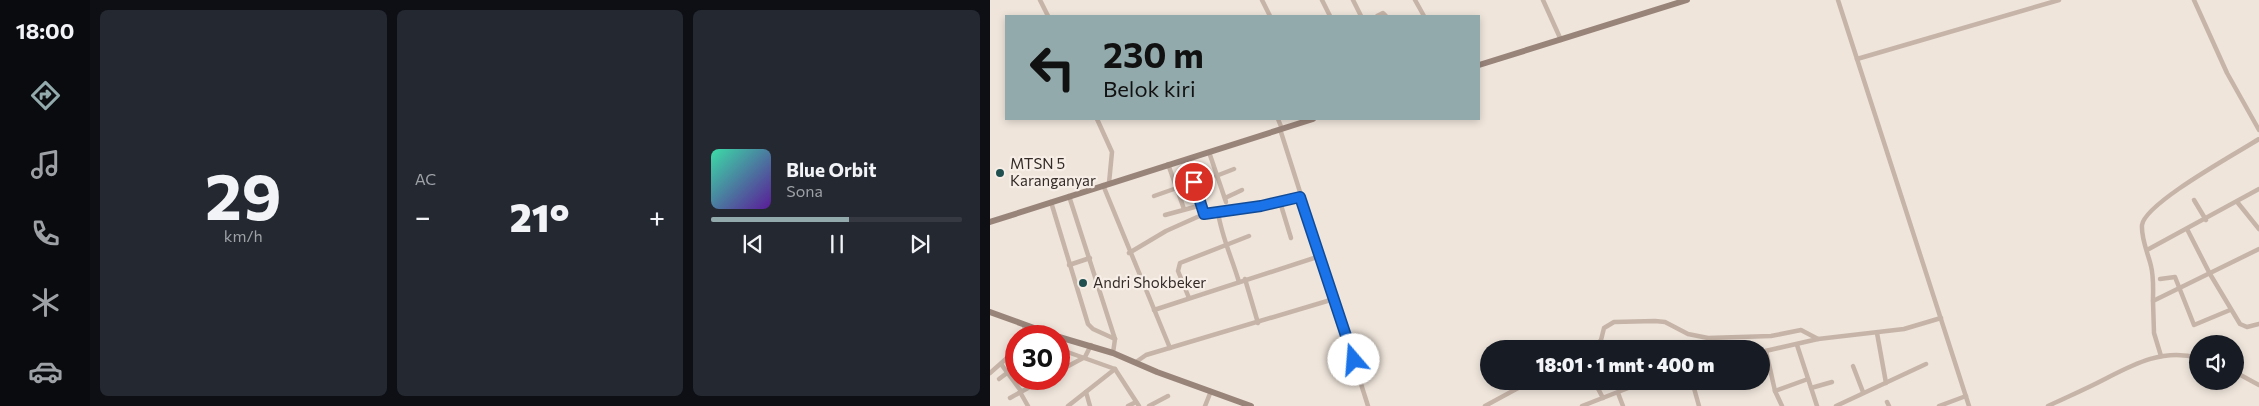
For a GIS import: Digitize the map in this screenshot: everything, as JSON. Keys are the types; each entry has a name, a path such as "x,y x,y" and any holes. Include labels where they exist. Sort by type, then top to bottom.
{"main road":[{"path":"1480,65 1687,0"},
{"path":"990,222 1310,120"},
{"path":"990,312 1020,325"},
{"path":"1070,344 1087,352 1112,353 1211,393 1251,406"}],"street":[{"path":"1040,0 1048,15"},
{"path":"1262,0 1270,15"},
{"path":"1322,0 1328,15"},
{"path":"1353,0 1360,15"},
{"path":"1415,0 1422,15"},
{"path":"1543,0 1561,40"},
{"path":"1838,0 1969,406"},
{"path":"1857,58 1900,48 2059,0"},
{"path":"2194,0 2227,74 2259,130"},
{"path":"1097,120 1112,152 1106,184 1130,253 1170,348"},
{"path":"1278,120 1300,197 1368,406"},
{"path":"2161,356 2154,333 2153,272 2142,230 2143,223 2148,212 2185,185 2259,139"},
{"path":"1209,152 1225,200 1242,190"},
{"path":"1168,164 1184,209"},
{"path":"1216,176 1234,169"},
{"path":"1154,196 1194,182 1204,214"},
{"path":"2147,250 2238,203 2259,189"},
{"path":"1069,196 1115,338 1112,353"},
{"path":"1130,253 1166,231 1204,214 1300,197"},
{"path":"2194,200 2206,220"},
{"path":"1051,202 1088,325 1115,338"},
{"path":"1280,202 1291,238"},
{"path":"2238,203 2259,229"},
{"path":"2199,208 2205,204"},
{"path":"1165,215 1202,205"},
{"path":"1218,212 1221,230 1239,282"},
{"path":"2188,229 2210,274 2242,327 2259,324"},
{"path":"1189,298 1178,271 1178,266 1184,261 1227,243 1250,236"},
{"path":"2153,301 2259,249"},
{"path":"1154,310 1320,256"},
{"path":"1069,265 1090,258"},
{"path":"2160,280 2174,276 2181,288 2194,326 2230,310"},
{"path":"1246,279 1258,322"},
{"path":"1136,362 1146,355 1334,299"},
{"path":"1770,351 1818,339 1904,329 1941,318"},
{"path":"1601,340 1604,328 1614,322 1660,321 1688,334 1708,338 1770,336 1801,330 1818,339"},
{"path":"1877,333 1886,382"},
{"path":"1797,345 1817,406"},
{"path":"1070,350 1087,352 1116,369 1138,404 1128,406"},
{"path":"1070,364 1087,352"},
{"path":"2048,406 2125,368 2161,356 2176,354 2189,356"},
{"path":"990,373 1005,360"},
{"path":"1001,364 1005,370"},
{"path":"1836,406 1926,364"},
{"path":"1853,366 1863,392"},
{"path":"1068,406 1116,369"},
{"path":"1770,373 1782,406"},
{"path":"999,379 1005,374"},
{"path":"2244,376 2259,384"},
{"path":"1775,390 1808,379"},
{"path":"1811,388 1832,382"},
{"path":"1010,398 1024,390"},
{"path":"1485,406 1514,390"},
{"path":"1599,390 1603,398"},
{"path":"1582,406 1625,390"},
{"path":"1695,390 1699,406"},
{"path":"1021,392 1028,406"},
{"path":"1086,392 1090,406"},
{"path":"1205,406 1211,393"},
{"path":"1618,393 1624,406"},
{"path":"1149,406 1168,396"},
{"path":"1939,406 1966,396"}],"place":[{"name":"MTSN 5 Karanganyar","path":"1000,173"},
{"name":"Andri Shokbeker","path":"1083,283"}],"route":[{"path":"1194,182 1204,214 1261,206 1300,197 1354,360"}]}
